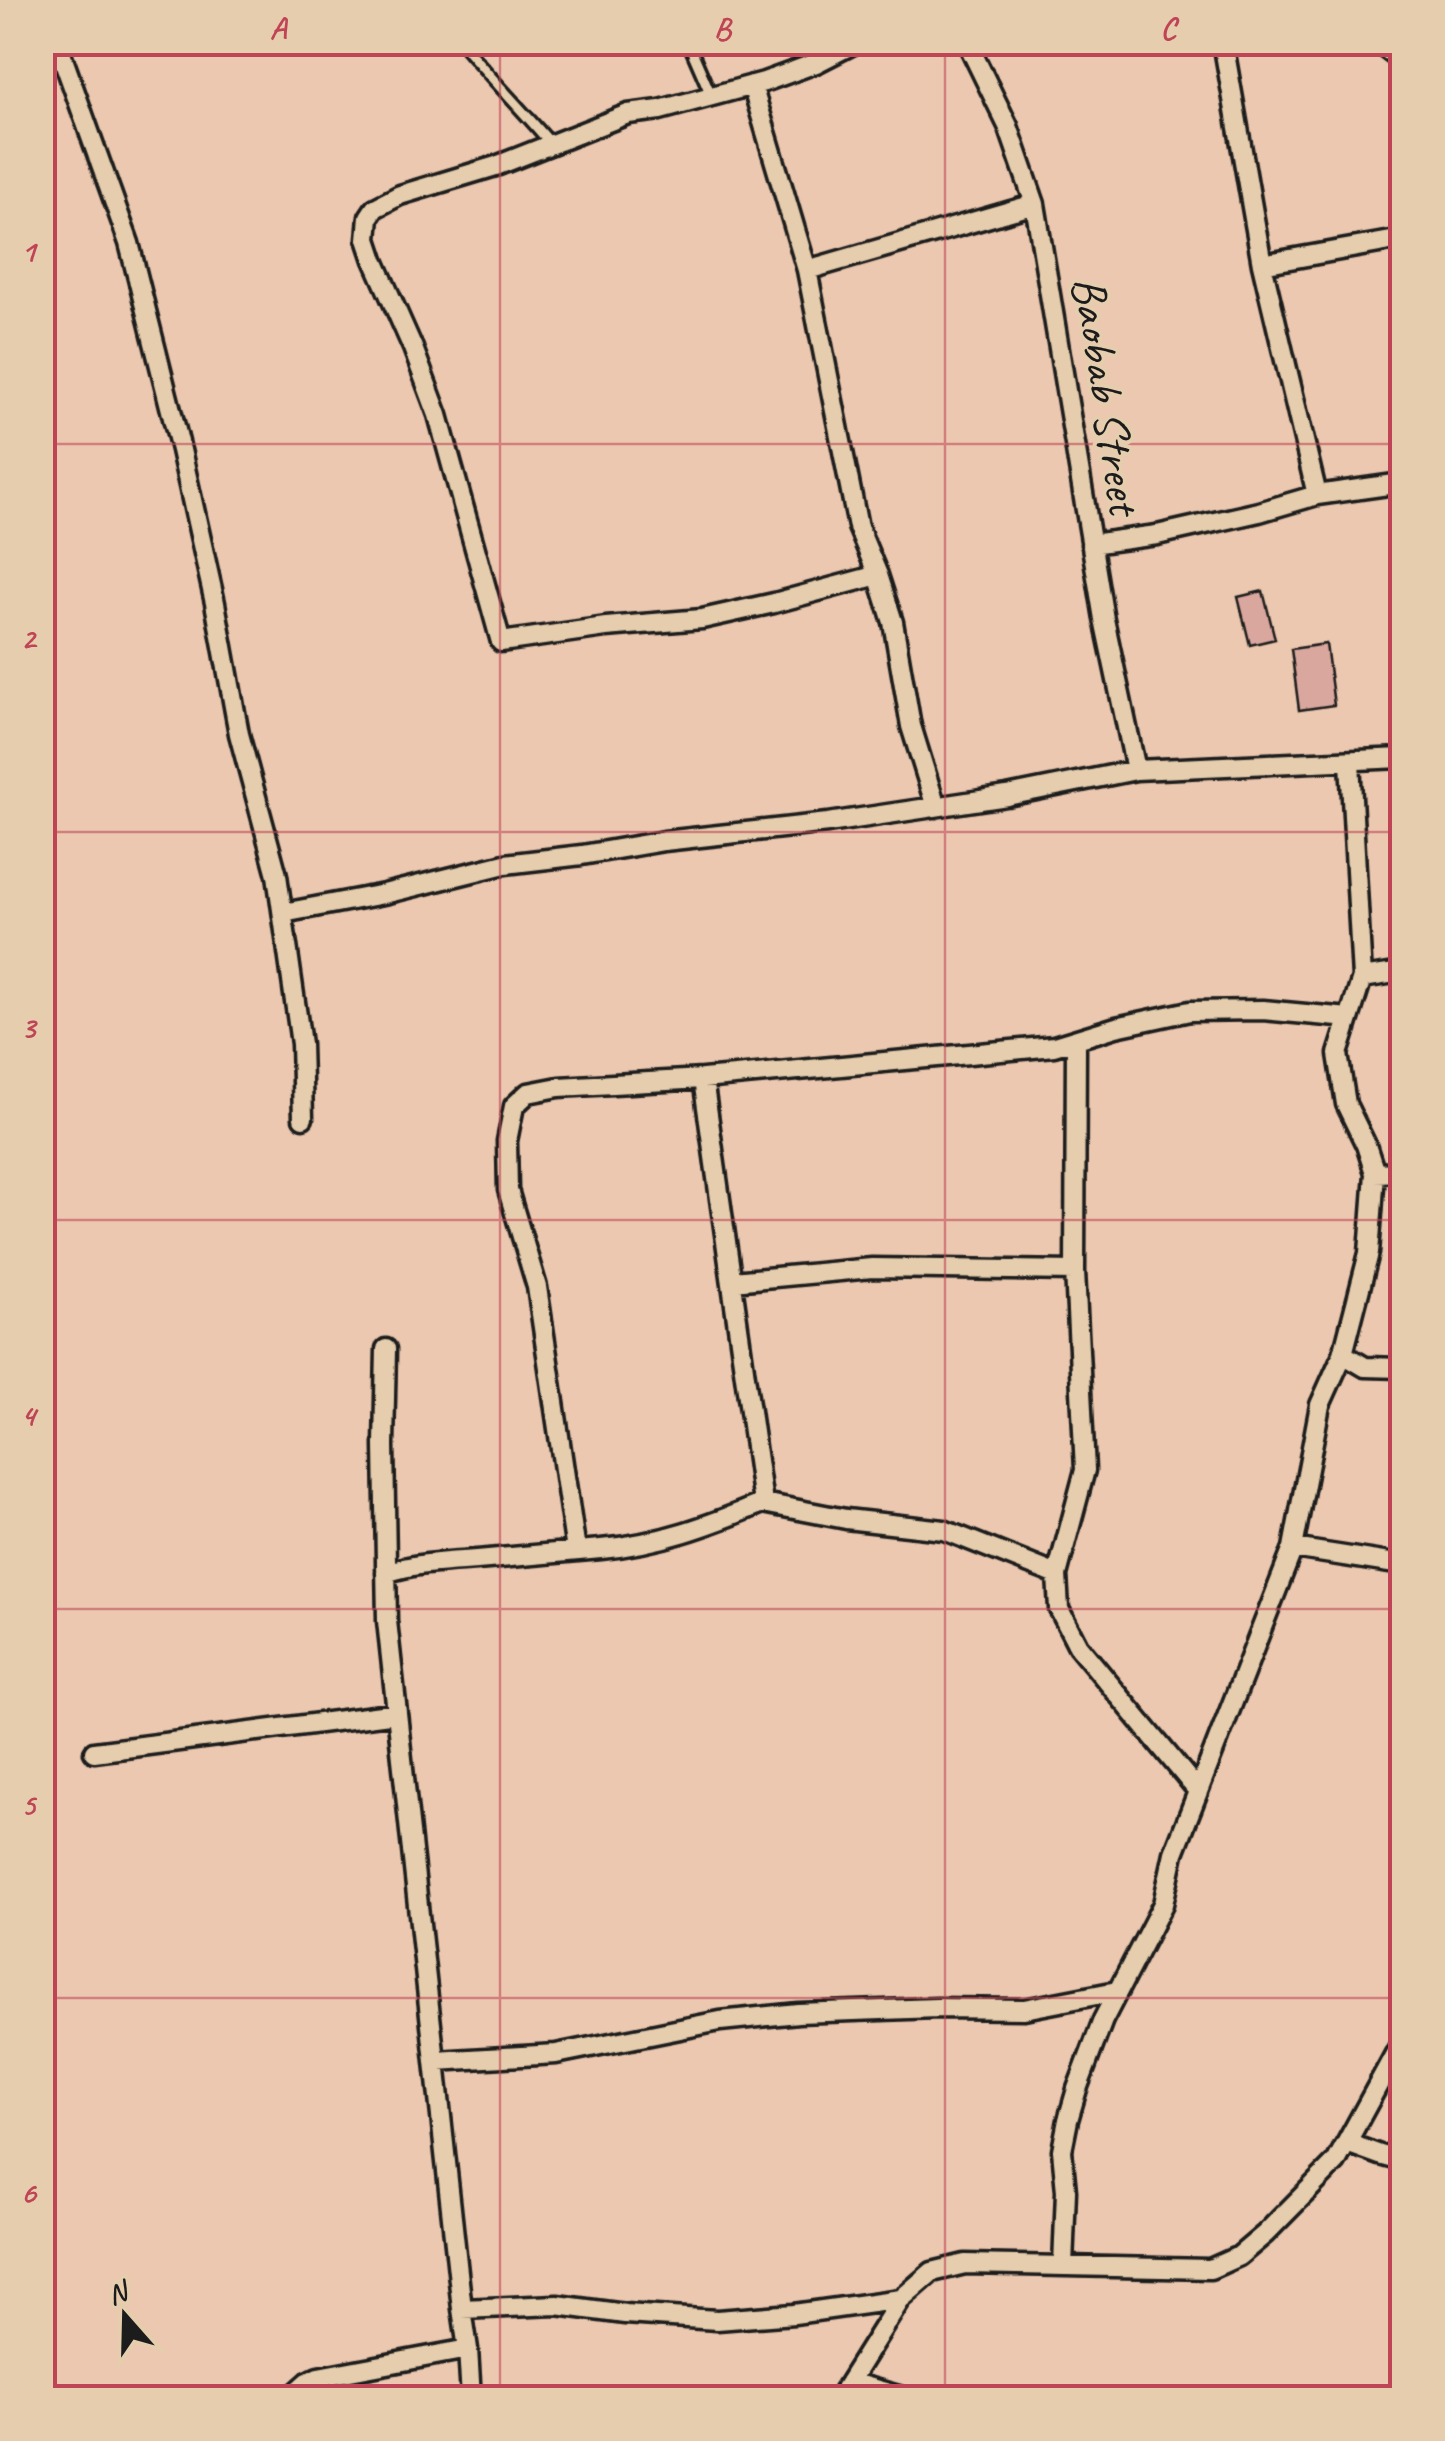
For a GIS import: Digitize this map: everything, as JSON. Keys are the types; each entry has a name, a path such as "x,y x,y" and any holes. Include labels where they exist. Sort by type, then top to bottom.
{"street":[{"path":"57,42 128,243 182,450 239,734 270,845 283,913 301,1044 303,1118"},
{"path":"856,42 816,62 752,85 660,110 628,114 480,171 400,195 375,208 369,217 367,238 438,415 502,642 606,627 702,619 878,575"},
{"name":"Baobab Street","path":"967,42 1008,126 1034,204 1091,544 1136,770"},
{"path":"1223,42 1262,264 1317,495"},
{"path":"1377,42 1402,60"},
{"path":"752,85 807,270 858,526 893,622 911,726 936,807"},
{"path":"807,270 1034,204"},
{"path":"1262,264 1402,239"},
{"path":"1091,544 1157,535 1317,495 1402,483"},
{"path":"283,913 384,894 505,864 664,840 828,824 1007,796 1136,770 1402,758"},
{"path":"1063,2266 1066,2191 1062,2150 1077,2089 1094,2042 1162,1904 1174,1853 1294,1548 1320,1405 1343,1354 1370,1253 1375,1173 1346,1104 1338,1054 1362,978 1350,762"},
{"path":"1362,978 1402,972"},
{"path":"576,1552 537,1287 508,1190 506,1141 514,1106 528,1093 559,1087 703,1079 1054,1046 1116,1026 1190,1012 1264,1010 1349,1018"},
{"path":"1076,1041 1075,1271 1085,1470 1057,1575 1059,1609 1078,1646 1198,1791"},
{"path":"703,1079 763,1503"},
{"path":"1375,1173 1402,1172"},
{"path":"732,1281 872,1268 1075,1271"},
{"path":"386,1349 387,1621 472,2398"},
{"path":"1343,1354 1365,1367 1402,1368"},
{"path":"386,1574 400,1568 661,1540 703,1528 763,1503 846,1519 944,1530 1057,1575"},
{"path":"1294,1548 1402,1565"},
{"path":"94,1752 398,1713"},
{"path":"436,2061 556,2054 720,2021 798,2013 1024,2009 1118,1990"},
{"path":"906,2398 844,2390 901,2299 932,2272 964,2264 1210,2269 1238,2256 1336,2162 1402,2041"},
{"path":"1348,2142 1402,2161"},
{"path":"462,2310 557,2305 717,2320 901,2299"},
{"path":"290,2398 318,2377 468,2349"}],"lane":[{"path":"461,42 551,144"},
{"path":"688,42 712,97"}],"building":[{"path":"1263,591 1275,639 1250,645 1238,597"},
{"path":"1326,644 1334,705 1299,710 1291,649"}]}
